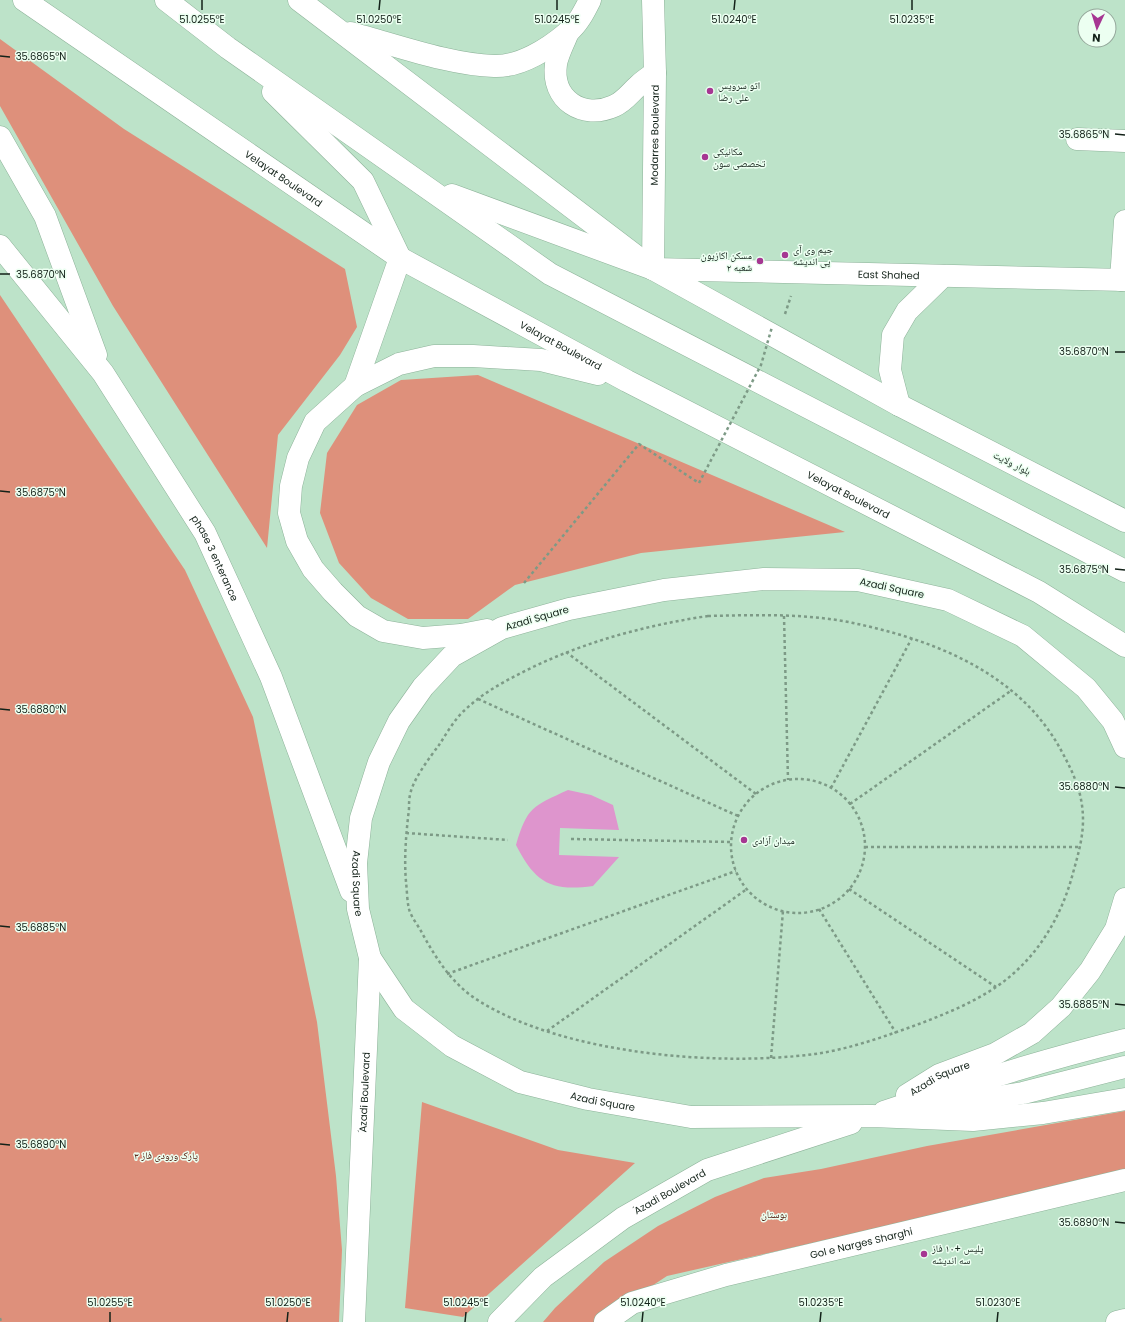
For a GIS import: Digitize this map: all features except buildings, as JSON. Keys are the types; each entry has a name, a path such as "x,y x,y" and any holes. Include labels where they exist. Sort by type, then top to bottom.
{"main road":[{"name":"Velayat Boulevard","path":"24,0 400,258 627,381 1039,592 1125,646"},
{"path":"166,0 228,48 550,274 1125,571"},
{"path":"299,0 653,269"},
{"path":"340,30 432,55 494,66 520,62 568,32 581,17 590,0"},
{"name":"Modarres Boulevard","path":"653,0 655,73 653,269"},
{"path":"568,32 556,65 557,86 567,100 576,108 596,112 615,106 655,73"},
{"path":"228,48 363,181 400,258 355,386"},
{"path":"0,137 45,216 103,373"},
{"path":"1077,139 1125,141"},
{"path":"423,184 653,269"},
{"path":"1123,280 1125,221"},
{"name":"phase 3 enterance","path":"0,246 103,373 205,534 271,676 358,909"},
{"name":"East Shahed","path":"653,269 1123,280"},
{"name":"بلوار ولایت","path":"653,269 899,405 1125,521"},
{"path":"899,405 890,370 893,335 907,311 943,276"},
{"path":"502,628 461,635 423,638 383,631 357,616 333,592 313,569 297,541 289,513 291,486 298,458 315,422 355,386 399,364 434,356 541,360 627,381"},
{"name":"Azadi Square","path":"1125,747 1113,721 1086,688 1023,636 948,600 858,580 764,579 664,590 569,609 502,628 452,656 423,687 399,721 379,762 361,818 356,863 358,909 370,958 404,1009 452,1046 520,1082 588,1099 692,1117 872,1116 939,1075 996,1054 1032,1033 1061,1007 1090,971 1116,929 1125,899"},
{"name":"َAzadi Boulevard","path":"354,1322 370,958"},
{"path":"872,1116 973,1082 1058,1057 1125,1040"},
{"path":"872,1116 1023,1093 1125,1067"},
{"path":"872,1116 973,1120 1043,1113 1125,1099"},
{"name":"َAzadi Boulevard","path":"499,1322 543,1276 623,1218 707,1170 872,1116"},
{"name":"Gol e Narges Sharghi","path":"604,1322 632,1303 726,1275 1125,1180"},
{"path":"1117,1322 1125,1320"}],"path":[{"path":"524,583 639,444 699,483 761,365 772,327"},
{"path":"708,616 784,616 851,623 912,638 959,657 1006,684 1041,719 1055,738 1076,777 1083,804 1083,830 1081,847 1061,912 1046,935 1021,966 996,987 959,1009 896,1033 819,1053 771,1058 710,1058 654,1054 578,1040 546,1032 514,1019 482,1003 462,989 447,974 409,909 405,867 406,833 411,792 429,758 463,711 511,677 566,652 621,633 678,620 708,616"},
{"path":"784,616 788,780"},
{"path":"831,788 912,638"},
{"path":"566,652 756,794"},
{"path":"850,804 1012,690"},
{"path":"478,699 738,816"},
{"path":"797,779 820,782 840,793 856,810 864,831 865,854 858,876 845,895 825,907 805,913 783,911 764,903 747,889 736,871 731,850 733,829 741,810 756,794 774,783 788,780 797,779"},
{"path":"406,833 508,840"},
{"path":"571,839 732,842"},
{"path":"865,847 1081,847"},
{"path":"447,974 736,871"},
{"path":"546,1032 747,889"},
{"path":"849,889 996,987"},
{"path":"819,909 896,1033"},
{"path":"771,1058 783,911"},
{"path":"0,1318 1,1322"}],"green space":[{"path":"0,39 124,129 345,269 357,327 340,355 278,435 267,548 113,306 0,106"},
{"name":"پارک ورودی فاز ۳","path":"0,295 185,570 253,717 317,1022 336,1176 342,1250 339,1322 0,1322"},
{"path":"478,375 845,532 641,553 515,585 468,619 408,619 371,598 339,563 320,513 327,453 357,405 401,380"},
{"path":"422,1102 558,1150 635,1163 463,1317 405,1308"},
{"name":"بوستان","path":"1125,1111 1125,1172 667,1276 635,1297 607,1322 543,1322 555,1308 604,1262 658,1226 715,1197 764,1178 821,1169 927,1146"}],"shaded area":[{"path":"568,790 591,795 613,805 619,830 560,828 559,855 619,857 593,886 566,887 546,882 537,876 530,868 516,845 524,823 533,809 539,804"}],"place":[{"name":"اتو سرویس علی رضا","path":"710,91"},
{"name":"مکانیکی تخصصی سون","path":"705,157"},
{"name":"جیم وی آی پی اندیشه","path":"785,255"},
{"name":"مسکن اکازیون شعبه ۲","path":"760,261"},
{"name":"میدان آزادی","path":"744,840"},
{"name":"پلیس +١٠ فاز سه اندیشه","path":"924,1254"}]}
